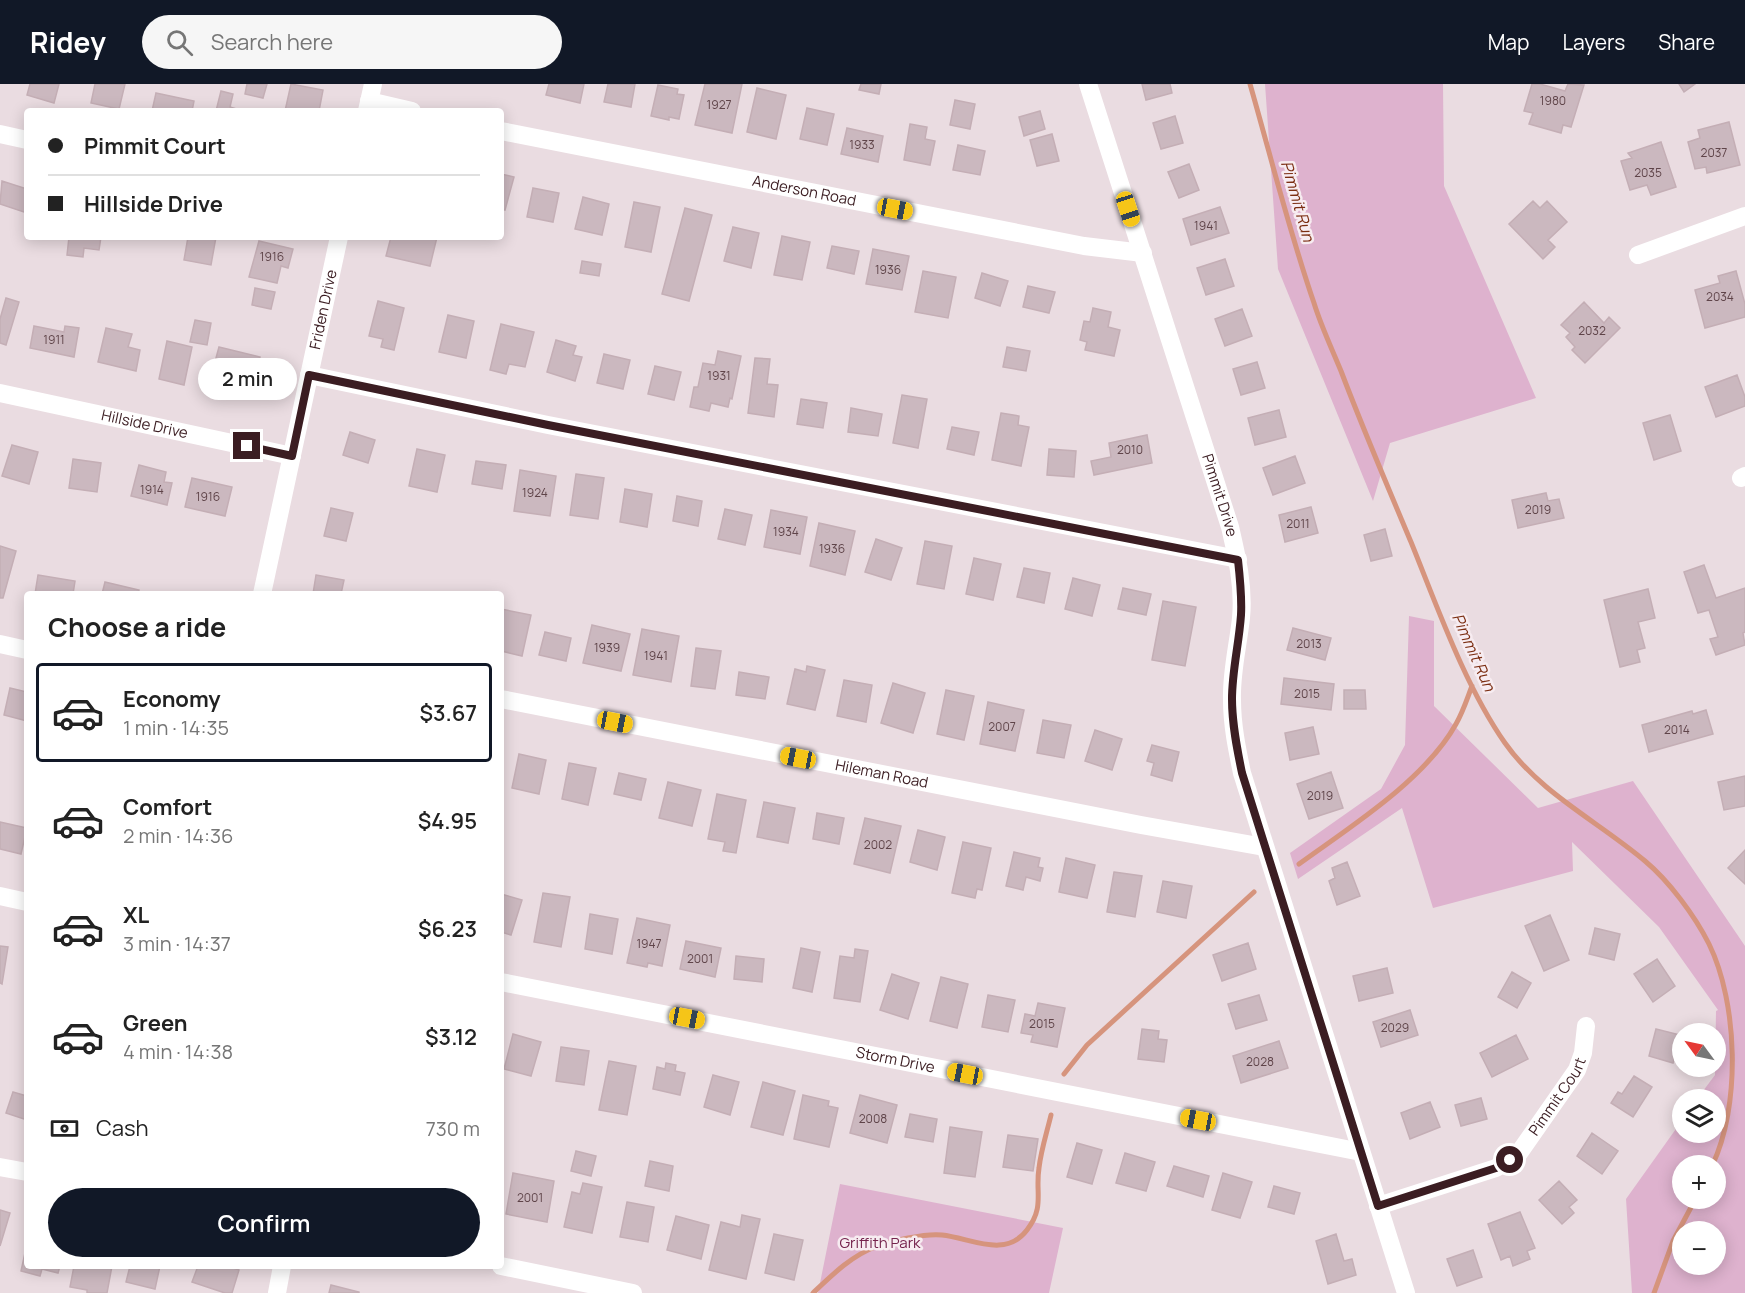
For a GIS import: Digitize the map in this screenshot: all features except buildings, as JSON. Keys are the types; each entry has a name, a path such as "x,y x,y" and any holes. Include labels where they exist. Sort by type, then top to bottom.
{"street":[{"name":"Pimmit Drive","path":"1088,84 1230,527 1238,560 1241,617 1232,699 1234,733 1242,773 1406,1293"},
{"path":"369,99 401,108"},
{"name":"Anderson Road","path":"504,132 1084,246 1143,254"},
{"path":"0,134 24,139"},
{"path":"1638,255 1745,216"},
{"name":"Friden Drive","path":"263,591 338,240"},
{"path":"309,375 548,425 1238,560"},
{"name":"Hillside Drive","path":"0,393 292,456"},
{"path":"0,644 24,649"},
{"name":"Hileman Road","path":"504,700 1118,821 1264,847"},
{"path":"0,896 24,901"},
{"name":"Storm Drive","path":"504,983 1362,1152"},
{"name":"Pimmit Court","path":"1378,1206 1496,1168 1519,1153 1577,1070 1583,1053 1586,1026"},
{"path":"0,1167 24,1171"},
{"path":"504,1267 633,1293"},
{"path":"277,1293 281,1269"}],"green space":[{"path":"1265,84 1443,84 1444,186 1536,398 1390,443 1373,501 1278,269"},
{"path":"1409,616 1434,621 1434,706 1538,808 1633,781 1745,946 1745,1293 1632,1293 1626,1199 1672,1134 1672,1143 1726,1143 1726,1089 1704,1089 1714,1077 1726,1077 1726,1023 1716,1023 1716,1011 1718,1010 1659,927 1572,842 1573,871 1433,908 1402,808 1298,879 1290,853 1381,789 1405,745"},
{"name":"Griffith Park","path":"840,1184 1063,1228 1049,1293 818,1293"}],"waterway":[{"name":"Pimmit Run","path":"1250,84 1288,221 1320,320 1442,619 1477,697 1505,743 1519,761 1553,792 1654,869 1681,900 1709,944 1719,968 1726,995 1732,1055 1728,1114 1716,1155"},
{"path":"1299,864 1385,801 1426,764 1456,724 1472,686"},
{"path":"1064,1074 1087,1045 1254,892"},
{"path":"813,1293 858,1256 890,1242 935,1235 998,1245 1018,1239 1033,1222 1038,1207 1040,1161 1051,1115"},
{"name":"Pimmit Run","path":"1654,1293 1673,1241 1690,1209"}],"route":[{"path":"247,446 292,456 309,375 548,425 1238,560 1241,617 1234,664 1232,699 1234,733 1242,773 1378,1206 1496,1168 1510,1160"}]}
